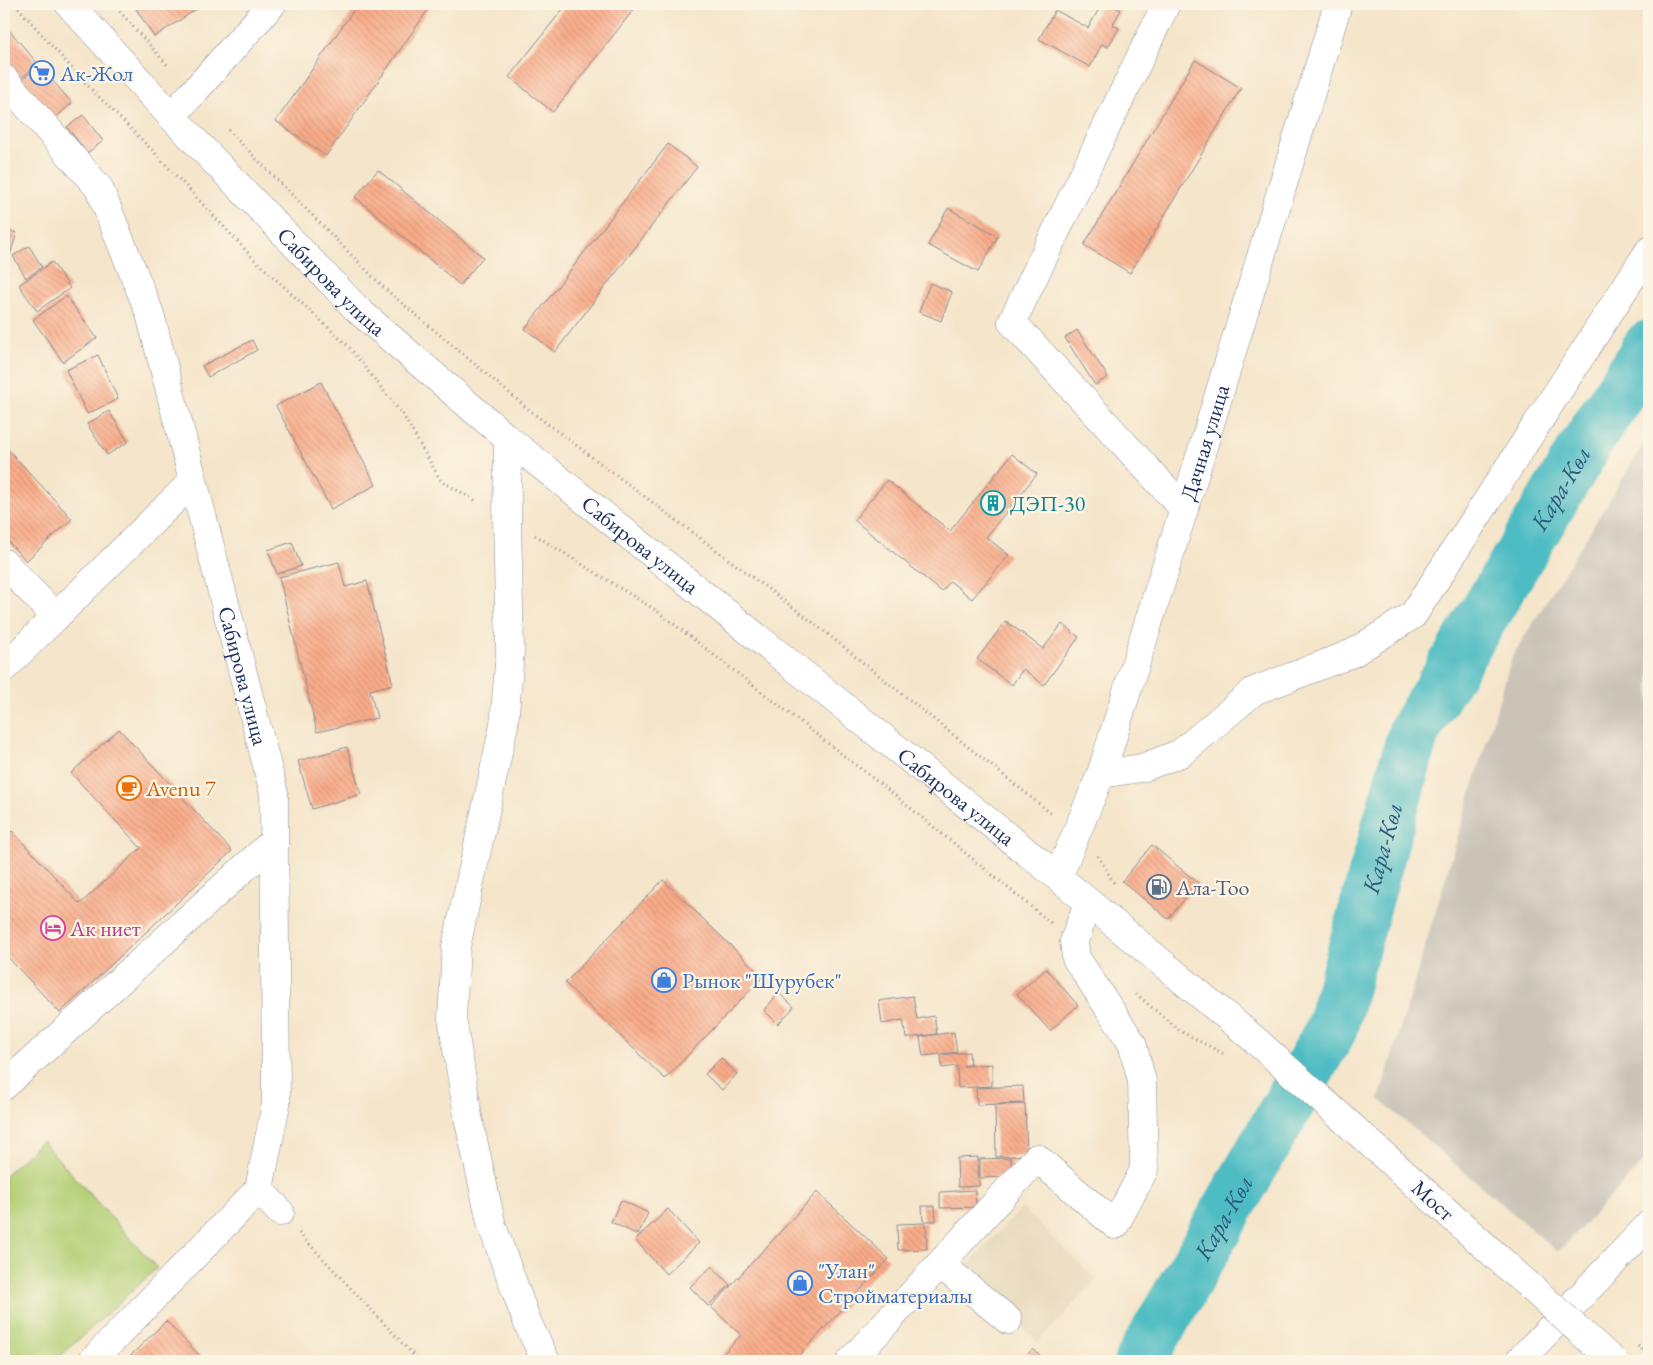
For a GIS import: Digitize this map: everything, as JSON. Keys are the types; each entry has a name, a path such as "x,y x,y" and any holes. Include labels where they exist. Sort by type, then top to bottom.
{"main road":[{"name":"Сабирова улица","path":"68,4 171,116 359,311 508,439 1058,877 1254,1039"},
{"path":"171,116 272,4"},
{"path":"1166,4 1012,322 1184,510"},
{"name":"Дачная улица","path":"1058,877 1101,774 1184,510 1338,4"},
{"name":"Сабирова улица","path":"4,79 99,188 150,314 274,793 276,1104 259,1189"},
{"path":"1101,774 1142,768 1181,753 1254,691 1353,653 1413,615 1649,251"},
{"path":"508,439 507,518 510,652 504,725 456,947 452,1018 469,1122 492,1226 528,1324 546,1361"},
{"path":"4,668 193,481"},
{"path":"4,563 56,617"},
{"path":"4,1086 274,841"},
{"path":"851,1361 1037,1158 1115,1225 1144,1170 1142,1082 1132,1044 1076,958 1074,941 1088,903"},
{"name":"Мост","path":"1254,1039 1613,1361"},
{"path":"92,1361 259,1189 280,1212"},
{"path":"1519,1361 1649,1225"},
{"path":"940,1264 1008,1320"}],"path":[{"path":"15,4 84,82 153,151 253,258 348,346 403,415 441,481 507,518 657,611 892,793 1074,941"},
{"path":"113,4 192,94"},
{"path":"226,128 384,288 532,413 815,624 1076,833 1095,850 1116,886"},
{"path":"1134,992 1180,1031 1227,1056"},
{"path":"280,1212 419,1361"}],"shaded area":[{"path":"1649,436 1649,1156 1558,1252 1379,1099 1512,657"},
{"path":"1022,1208 1097,1280 1038,1342 962,1270"}],"green space":[{"path":"42,1141 157,1268 55,1361 4,1361 4,1176"}],"building":[{"path":"133,4 198,4 200,7 154,37"},
{"path":"358,4 432,4 326,156 276,121"},
{"path":"567,4 638,4 553,112 509,77"},
{"path":"1102,4 1109,4 1121,10 1112,25 1119,28 1108,47 1102,44 1090,67 1039,39 1055,10 1088,28"},
{"path":"4,24 38,64 17,82 4,67"},
{"path":"1195,60 1241,88 1130,273 1084,245"},
{"path":"39,65 72,103 52,121 19,83"},
{"path":"83,115 103,141 87,153 67,127"},
{"path":"668,144 697,167 555,352 525,329"},
{"path":"378,170 483,257 460,285 355,197"},
{"path":"948,208 998,236 978,272 928,245"},
{"path":"4,229 17,233 9,258 4,256"},
{"path":"29,246 42,267 26,278 13,256"},
{"path":"52,262 70,288 37,311 19,285"},
{"path":"930,283 952,292 941,321 919,312"},
{"path":"66,296 97,338 63,362 33,320"},
{"path":"1077,330 1108,377 1095,385 1065,338"},
{"path":"252,340 257,350 208,377 202,366"},
{"path":"98,355 118,399 87,414 66,370"},
{"path":"321,382 376,485 331,509 276,406"},
{"path":"109,411 128,442 107,455 87,424"},
{"path":"4,445 72,519 26,561 4,537"},
{"path":"1012,454 1037,474 986,537 1009,555 972,599 950,581 942,592 854,520 887,480 950,531"},
{"path":"292,542 301,566 277,574 268,550"},
{"path":"339,562 345,587 367,581 393,684 370,690 377,718 317,732 279,577"},
{"path":"1006,621 1043,649 1062,624 1079,637 1044,685 1023,669 1012,685 977,659"},
{"path":"119,729 232,851 60,1013 4,953 4,838 12,831 80,904 141,848 71,773"},
{"path":"347,747 361,794 312,809 298,761"},
{"path":"1152,845 1198,883 1168,919 1122,881"},
{"name":"Рынок \"Шурубек\"","path":"663,880 763,977 665,1079 565,983"},
{"path":"1046,969 1078,1005 1050,1031 1017,994"},
{"path":"779,993 794,1007 778,1024 764,1010"},
{"path":"913,996 917,1019 934,1016 937,1034 906,1038 903,1020 882,1024 879,1001"},
{"path":"954,1032 957,1052 923,1056 920,1037"},
{"path":"969,1052 970,1065 963,1066 992,1064 992,1086 958,1088 957,1066 942,1068 941,1055"},
{"path":"721,1058 737,1074 722,1090 705,1074"},
{"path":"1023,1086 1024,1103 977,1105 976,1088"},
{"path":"1025,1104 1027,1155 996,1157 995,1105"},
{"path":"978,1157 979,1186 958,1187 957,1158"},
{"path":"1011,1158 1012,1177 980,1178 980,1159"},
{"path":"975,1190 976,1207 940,1208 940,1192"},
{"name":"\"Улан\" Стройматериалы","path":"817,1192 889,1259 794,1361 716,1361 741,1335 711,1307"},
{"path":"621,1200 648,1213 638,1235 611,1222"},
{"path":"922,1206 935,1206 936,1221 923,1221"},
{"path":"668,1209 699,1243 666,1274 635,1240"},
{"path":"926,1223 927,1249 898,1250 897,1224"},
{"path":"712,1266 730,1285 708,1306 690,1287"},
{"path":"166,1321 205,1361 125,1361"},
{"path":"1033,1349 1046,1361 1021,1361"}],"waterway":[{"name":"Кара-Көл","path":"1140,1361 1331,1030 1414,731 1587,443 1649,346"}],"place":[{"name":"Ак-Жол","path":"42,73"},
{"name":"ДЭП-30","path":"993,503"},
{"name":"Avenu 7","path":"129,788"},
{"name":"Ала-Тоо","path":"1159,887"},
{"name":"Ак ниет","path":"53,928"},
{"name":"Рынок \"Шурубек\"","path":"664,980"},
{"name":"\"Улан\" Стройматериалы","path":"800,1283"}]}
